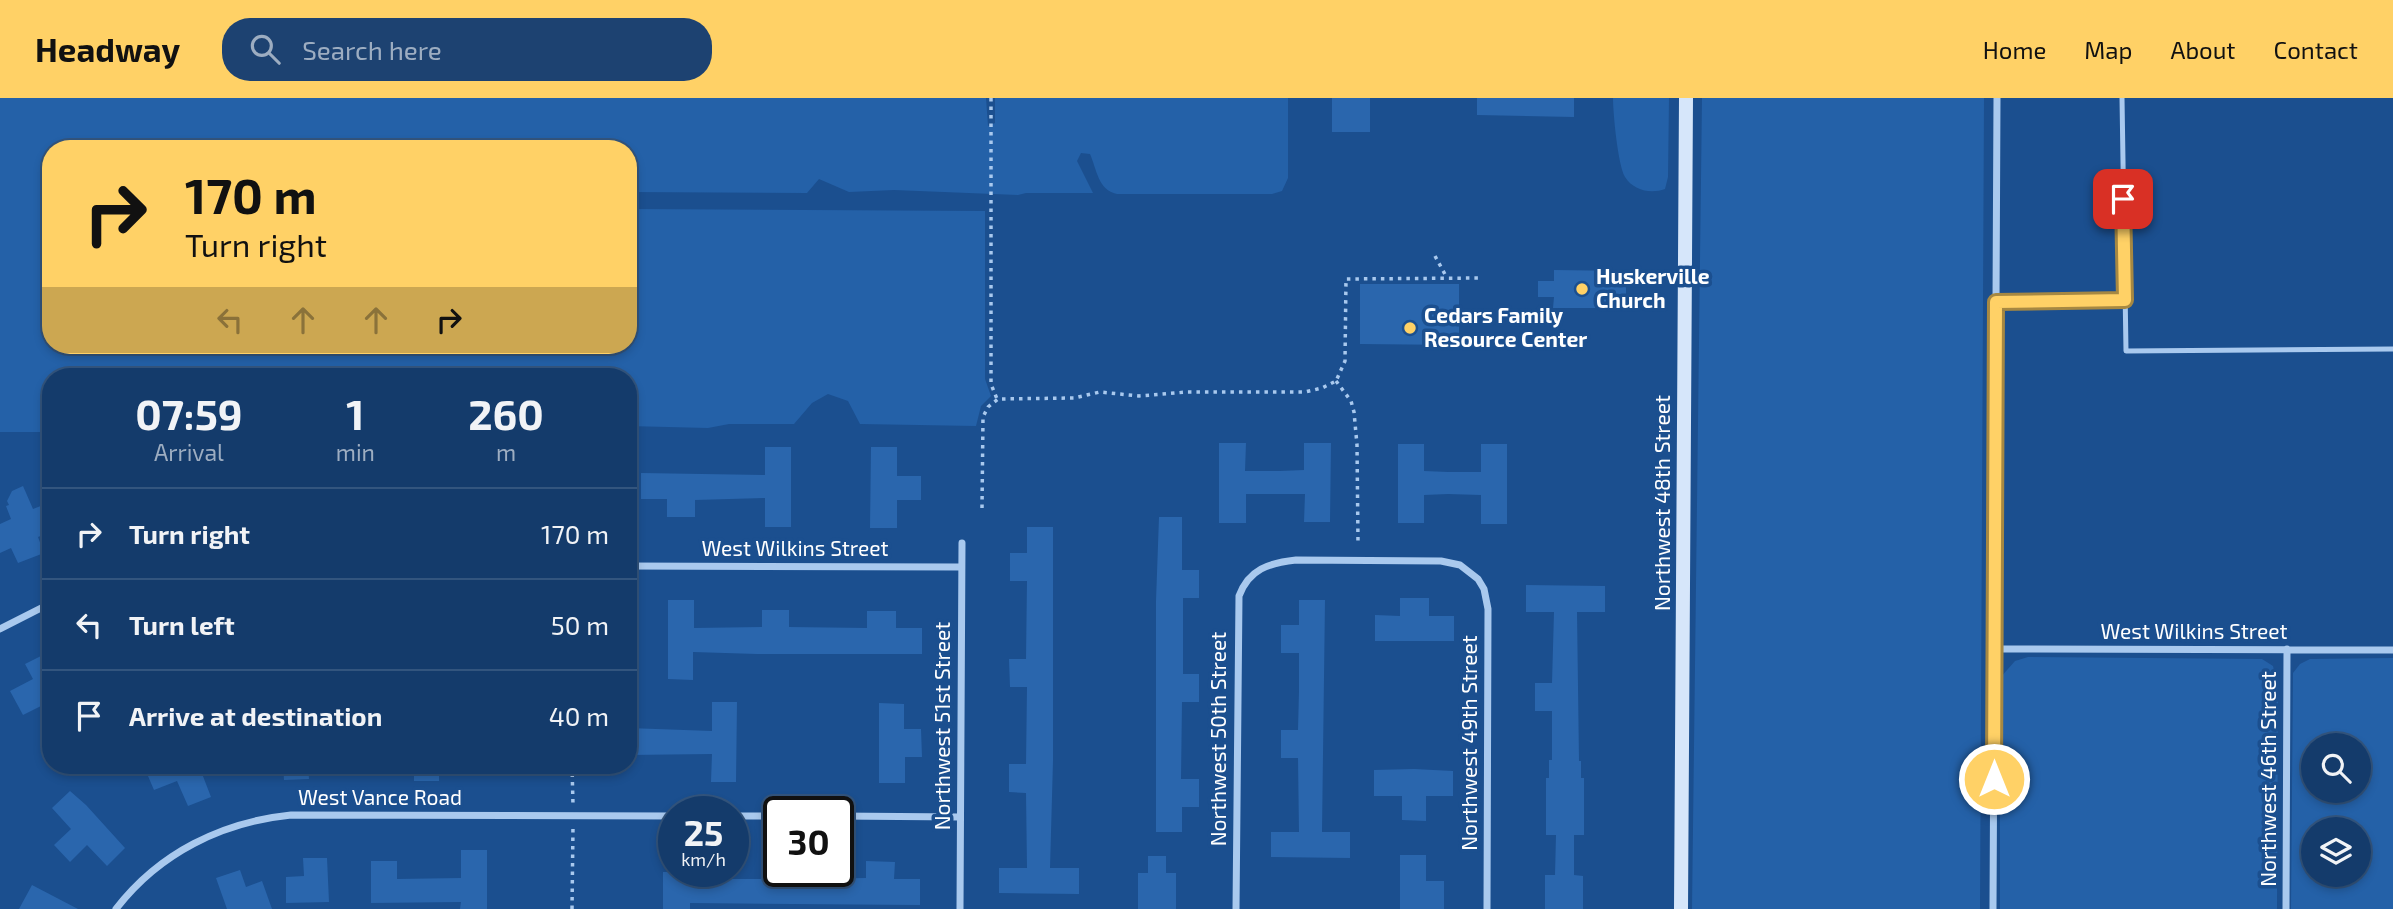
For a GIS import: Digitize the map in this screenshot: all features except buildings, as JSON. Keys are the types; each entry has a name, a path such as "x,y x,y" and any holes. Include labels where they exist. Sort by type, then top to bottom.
{"main road":[{"name":"Northwest 48th Street","path":"1681,909 1686,98"}],"street":[{"path":"1993,909 1997,98"},
{"name":"Northwest 51st Street","path":"960,909 961,543"},
{"name":"Northwest 49th Street","path":"1252,573 1273,563 1296,560 1441,561 1460,565 1478,579 1484,589 1488,609 1487,909"},
{"name":"West Wilkins Street","path":"637,566 961,567"},
{"name":"Northwest 50th Street","path":"1236,909 1237,607 1243,585 1252,573"},
{"path":"0,629 42,608"},
{"name":"West Wilkins Street","path":"1994,649 2393,650"},
{"name":"Northwest 46th Street","path":"2286,909 2287,649"},
{"name":"West Vance Road","path":"116,909 144,878 173,855 221,830 256,820 291,815 658,816"},
{"path":"854,816 960,817"}],"lane":[{"path":"2122,98 2126,351 2393,349"},
{"path":"1996,302 2125,300"}],"path":[{"path":"991,98 991,384 998,399"},
{"path":"1435,256 1447,278"},
{"path":"982,508 983,417 988,407 998,399 1074,398 1100,392 1139,397 1186,392 1305,392 1322,388 1336,381 1345,361 1346,279 1479,278"},
{"path":"1336,381 1351,401 1354,412 1358,542"},
{"path":"572,774 572,909"}],"shaded area":[{"path":"0,98 986,98 988,126 995,123 995,98 1288,98 1288,178 1282,191 1272,194 1117,194 1102,184 1090,154 1081,153 1077,161 1093,193 1018,195 894,190 849,192 819,179 807,193 637,192 637,140 42,140 42,354 637,354 637,209 985,211 985,379 991,396 981,406 976,426 860,424 848,401 828,394 812,403 794,424 729,424 708,428 637,426 637,368 42,368 42,432 0,432"},
{"path":"1613,98 1669,98 1668,177 1665,189 1643,190 1625,177 1618,151"},
{"path":"1702,98 1984,98 1980,909 1692,909"},
{"path":"2028,657 2262,659 2273,666 2278,687 2277,909 2000,909 2000,678 2015,661"},
{"path":"2393,658 2393,909 2291,909 2293,673 2300,664 2310,659"}],"place":[{"name":"Huskerville Church","path":"1582,289"},
{"name":"Cedars Family Resource Center","path":"1410,328"}],"route":[{"path":"1994,779 1996,302 2125,300 2123,199"}]}
